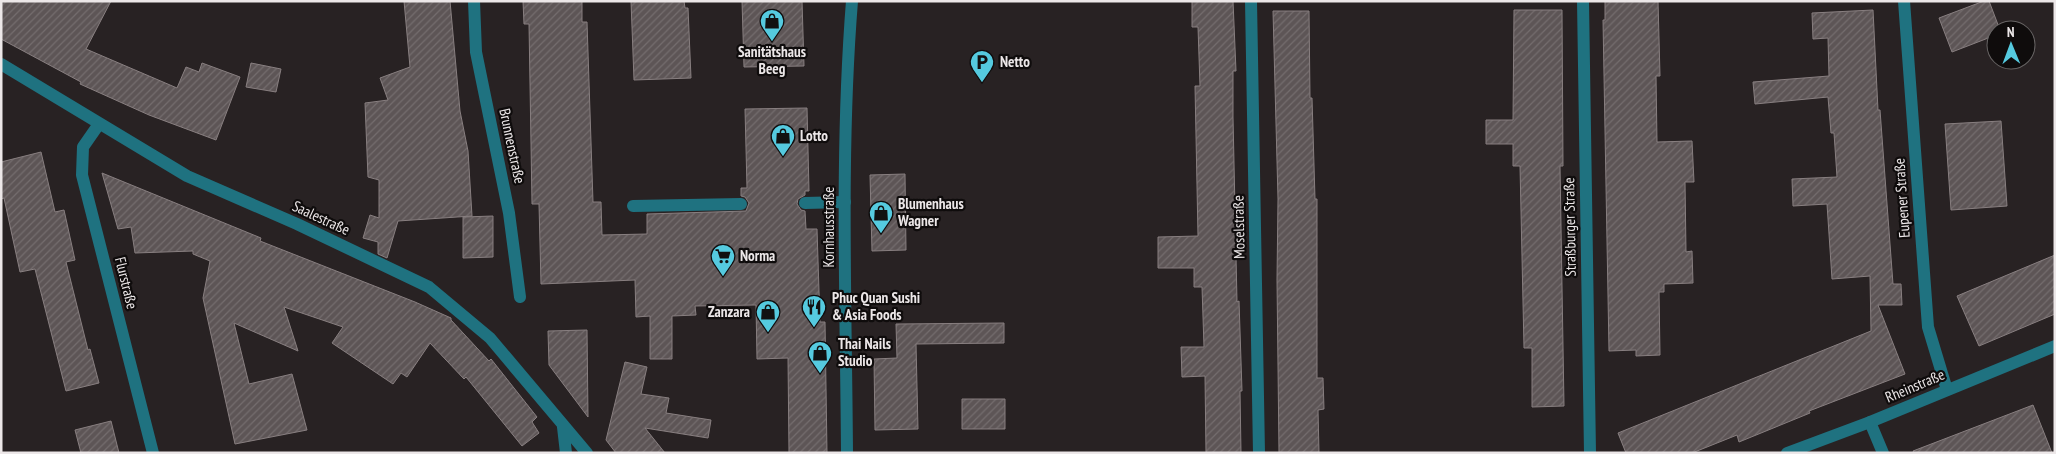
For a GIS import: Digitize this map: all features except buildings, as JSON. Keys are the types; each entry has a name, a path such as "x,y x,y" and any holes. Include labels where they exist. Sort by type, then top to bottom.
{"street":[{"name":"Brunnenstraße","path":"474,1 476,52 509,213 520,297"},
{"name":"Kornhausstraße","path":"847,453 845,202 849,44 852,1"},
{"name":"Moselstraße","path":"1251,1 1259,453"},
{"name":"Straßburger Straße","path":"1583,1 1590,453"},
{"name":"Eupener Straße","path":"1904,1 1928,327 1947,390"},
{"name":"Saalestraße","path":"1,64 187,176 297,224 429,288 490,338 586,453"},
{"name":"Flurstraße","path":"99,124 83,147 82,175 153,453"},
{"path":"805,203 845,202"},
{"path":"633,206 741,204"},
{"name":"Rheinstraße","path":"1787,453 1870,422 2055,346"},
{"path":"1870,422 1882,453"},
{"path":"563,427 566,453"}],"place":[{"name":"Sanitätshaus Beeg","path":"772,42"},
{"name":"Netto","path":"982,83"},
{"name":"Lotto","path":"783,157"},
{"name":"Blumenhaus Wagner","path":"881,234"},
{"name":"Norma","path":"723,277"},
{"name":"Phuc Quan Sushi & Asia Foods","path":"814,328"},
{"name":"Zanzara","path":"768,333"},
{"name":"Thai Nails Studio","path":"820,374"}]}
